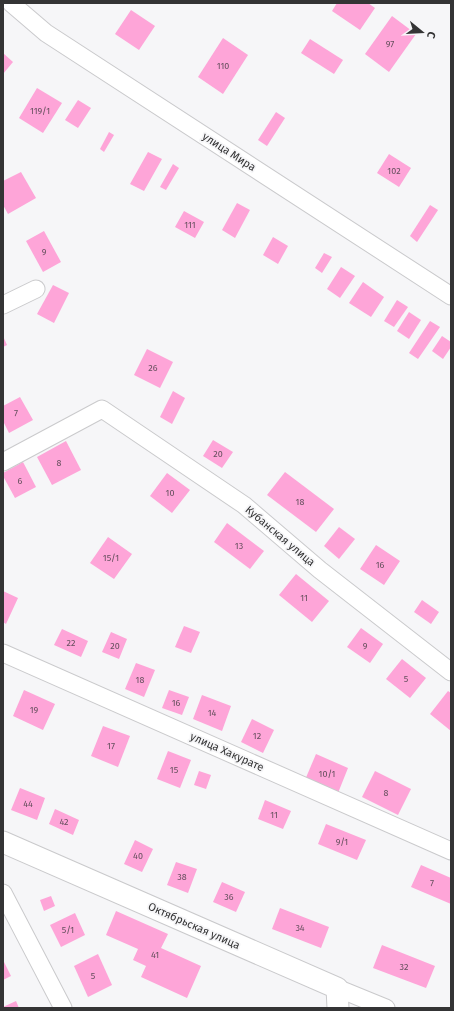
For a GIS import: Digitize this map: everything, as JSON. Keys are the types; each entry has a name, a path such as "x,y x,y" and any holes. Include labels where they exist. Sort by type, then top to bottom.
{"street":[{"name":"улица Мира","path":"12,3 46,33 451,296"},
{"path":"3,305 36,289"},
{"name":"Кубанская улица","path":"3,462 102,409 244,505 320,570 451,672"},
{"name":"улица Хакурате","path":"3,653 451,851"},
{"name":"Октябрьская улица","path":"3,842 337,998 386,1008"},
{"path":"3,893 63,1008"}],"building":[{"path":"337,3 368,3 375,8 360,30 332,11"},
{"path":"131,10 155,26 139,50 115,34"},
{"path":"392,16 416,34 389,72 365,54"},
{"path":"223,38 248,55 223,94 198,77"},
{"path":"310,39 343,60 334,74 301,53"},
{"path":"3,53 13,62 3,74"},
{"path":"37,88 62,103 43,133 19,118"},
{"path":"78,100 91,108 78,128 65,120"},
{"path":"276,112 285,118 267,146 258,140"},
{"path":"109,132 114,135 104,152 100,149"},
{"path":"148,152 162,159 144,191 130,184"},
{"path":"389,154 411,168 399,187 377,173"},
{"path":"173,164 179,168 166,190 160,187"},
{"path":"21,172 36,198 8,214 3,205 3,181"},
{"path":"237,203 250,210 235,238 222,230"},
{"path":"430,205 438,210 417,242 410,236"},
{"path":"184,211 204,222 195,238 175,227"},
{"path":"44,231 61,262 43,272 26,241"},
{"path":"273,237 288,246 278,264 263,255"},
{"path":"324,253 332,257 322,273 315,268"},
{"path":"341,267 355,276 340,298 327,289"},
{"path":"363,282 384,297 371,317 349,303"},
{"path":"53,285 69,293 54,323 37,314"},
{"path":"397,300 408,307 394,327 384,321"},
{"path":"409,312 421,320 409,339 397,331"},
{"path":"430,321 440,327 418,359 409,353"},
{"path":"3,336 7,345 3,347"},
{"path":"442,336 451,342 451,347 443,359 432,351"},
{"path":"147,349 173,362 160,388 134,375"},
{"path":"173,391 185,398 172,424 160,417"},
{"path":"20,397 33,420 9,433 3,421 3,406"},
{"path":"213,440 233,452 222,468 203,456"},
{"path":"66,441 81,470 52,485 37,457"},
{"path":"23,462 36,487 15,498 3,476 3,473"},
{"path":"285,472 334,509 316,532 267,495"},
{"path":"167,473 190,490 172,513 150,496"},
{"path":"227,523 264,551 250,569 214,542"},
{"path":"339,527 355,539 339,559 324,546"},
{"path":"108,537 132,554 114,579 90,563"},
{"path":"376,545 400,561 384,585 360,569"},
{"path":"296,574 329,601 312,622 279,595"},
{"path":"3,591 18,598 6,624 3,622"},
{"path":"422,600 439,612 431,624 414,612"},
{"path":"184,626 200,632 191,653 175,647"},
{"path":"361,628 383,644 370,663 347,647"},
{"path":"62,629 88,641 81,657 54,645"},
{"path":"111,632 127,639 119,659 102,652"},
{"path":"402,659 426,678 410,698 386,679"},
{"path":"136,663 155,670 144,697 125,689"},
{"path":"24,690 55,704 43,730 13,716"},
{"path":"169,690 189,697 182,715 162,708"},
{"path":"448,691 451,693 451,731 430,714"},
{"path":"202,695 231,706 222,731 193,719"},
{"path":"252,719 274,730 263,753 241,742"},
{"path":"103,726 130,736 118,767 91,756"},
{"path":"168,751 191,760 180,788 157,779"},
{"path":"316,754 348,768 338,793 305,780"},
{"path":"199,771 211,775 206,789 194,785"},
{"path":"375,771 411,789 398,815 362,797"},
{"path":"20,788 45,798 37,820 11,810"},
{"path":"265,800 291,811 283,829 258,819"},
{"path":"55,809 79,820 73,835 49,824"},
{"path":"326,824 366,840 357,860 318,844"},
{"path":"135,840 153,849 142,872 124,864"},
{"path":"176,862 197,869 188,893 167,885"},
{"path":"421,865 451,878 451,904 411,887"},
{"path":"222,882 245,892 236,912 213,902"},
{"path":"51,896 55,906 44,911 40,900"},
{"path":"280,908 329,927 321,948 272,929"},
{"path":"116,911 168,934 161,948 201,966 187,998 141,977 146,966 133,960 138,949 106,935"},
{"path":"75,913 85,935 61,947 50,925"},
{"path":"382,945 435,966 426,988 373,968"},
{"path":"98,954 112,985 88,997 74,966"},
{"path":"3,960 11,976 3,980"},
{"path":"16,1001 19,1008 3,1008 3,1007"}]}
